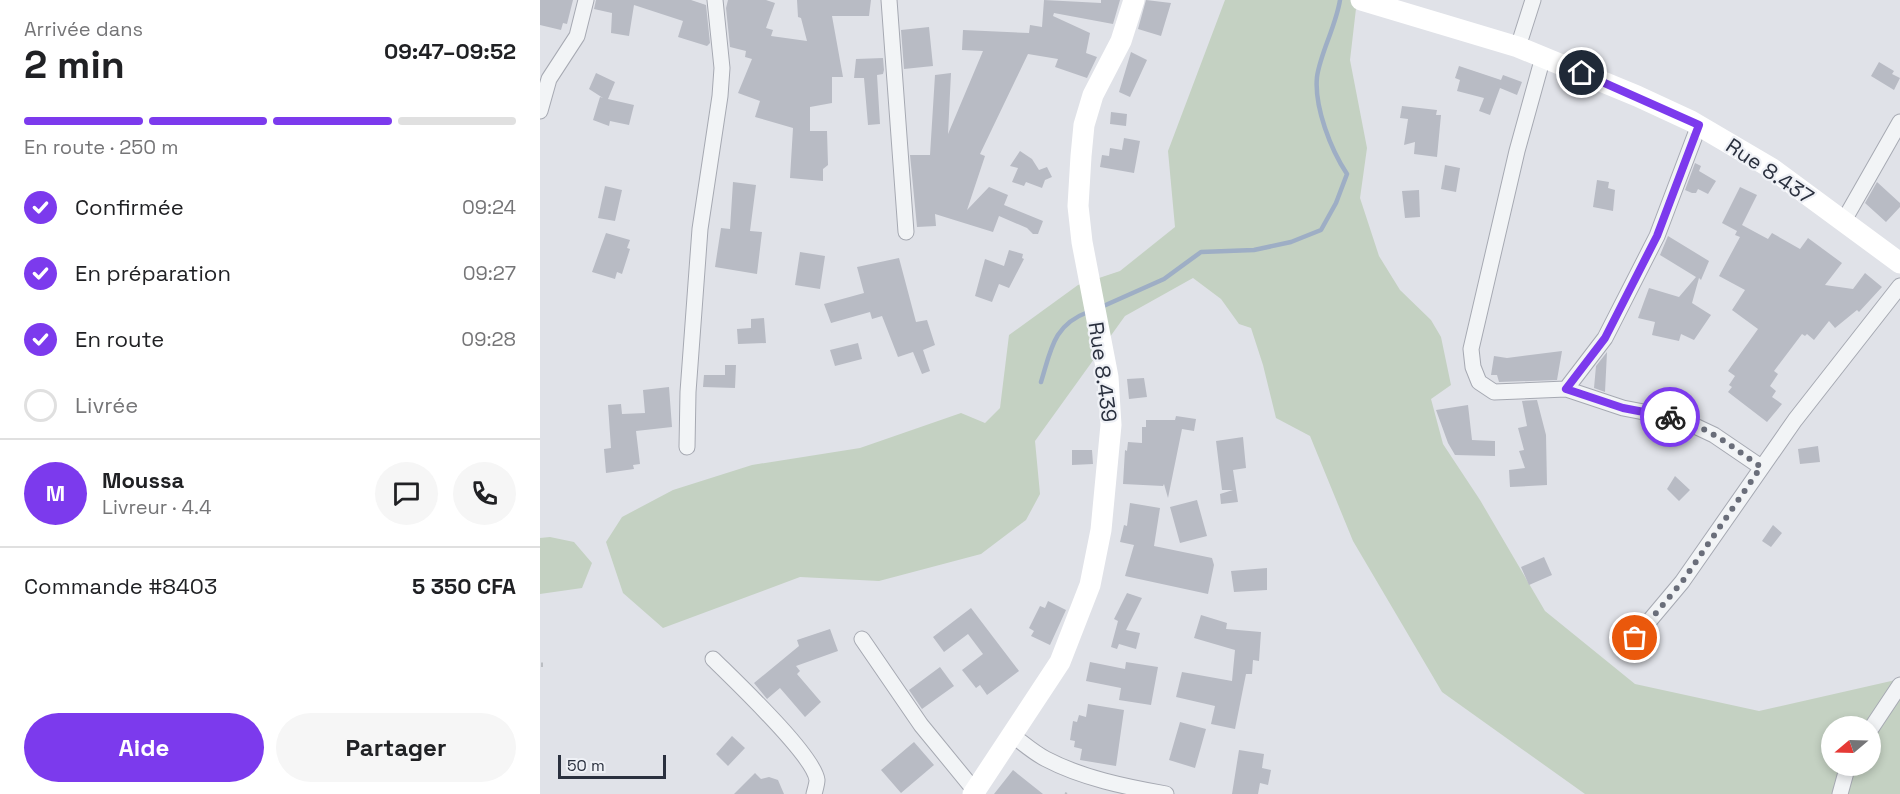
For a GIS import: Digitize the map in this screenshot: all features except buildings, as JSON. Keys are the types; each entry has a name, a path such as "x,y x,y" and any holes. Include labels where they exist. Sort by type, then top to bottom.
{"street":[{"path":"540,111 549,79 577,36 586,0"},
{"path":"687,447 688,392 700,229 720,96 721,58 715,0"},
{"path":"889,0 906,232"},
{"name":"Rue 8.439","path":"974,792 1060,662 1090,585 1099,541 1111,453 1112,425 1108,377 1093,303 1078,206 1084,124 1093,95 1121,41 1134,0"},
{"name":"Rue 8.437","path":"1361,0 1518,47 1637,96 1699,125 1771,168 1900,263"},
{"path":"1518,47 1533,0"},
{"path":"1543,57 1517,151 1471,349 1473,367 1479,382 1494,392 1566,389 1623,408 1680,419 1697,425 1761,467"},
{"path":"1843,222 1900,122"},
{"path":"1566,389 1605,338 1657,236 1699,125"},
{"path":"1635,638 1682,582 1761,467 1900,286"},
{"path":"862,639 921,725 974,792"},
{"path":"713,658 751,696 807,760 817,780 814,794"},
{"path":"1879,716 1900,685"},
{"path":"1012,735 1045,759 1067,768 1107,781 1166,794"},
{"path":"1840,794 1845,776"}],"path":[{"path":"542,659 542,667"}],"green space":[{"path":"1225,0 1357,0 1350,60 1367,148 1360,198 1379,256 1400,290 1431,320 1441,337 1451,385 1431,399 1443,444 1480,500 1545,611 1635,684 1759,711 1900,679 1900,794 1585,794 1442,692 1353,541 1310,436 1276,418 1251,328 1239,324 1221,299 1193,278 1125,316 1035,441 1040,494 1026,520 981,554 879,581 800,577 663,628 623,593 606,542 622,517 673,490 752,465 860,448 961,413 985,423 1000,408 1009,335 1078,285 1120,271 1175,227 1168,151"},
{"path":"550,537 574,542 592,563 582,588 540,594 540,538"}],"waterway":[{"path":"1099,308 1164,279 1201,252 1254,250 1291,242 1321,230 1336,203 1347,174 1325,128 1317,89 1321,59 1340,0"},
{"path":"1041,382 1051,349 1060,331 1076,317 1088,312"}],"way so far":[{"path":"1635,638 1682,582 1761,467 1697,425 1670,417"}],"route":[{"path":"1582,73 1699,125 1657,236 1605,338 1566,389 1623,408 1670,417"}]}
